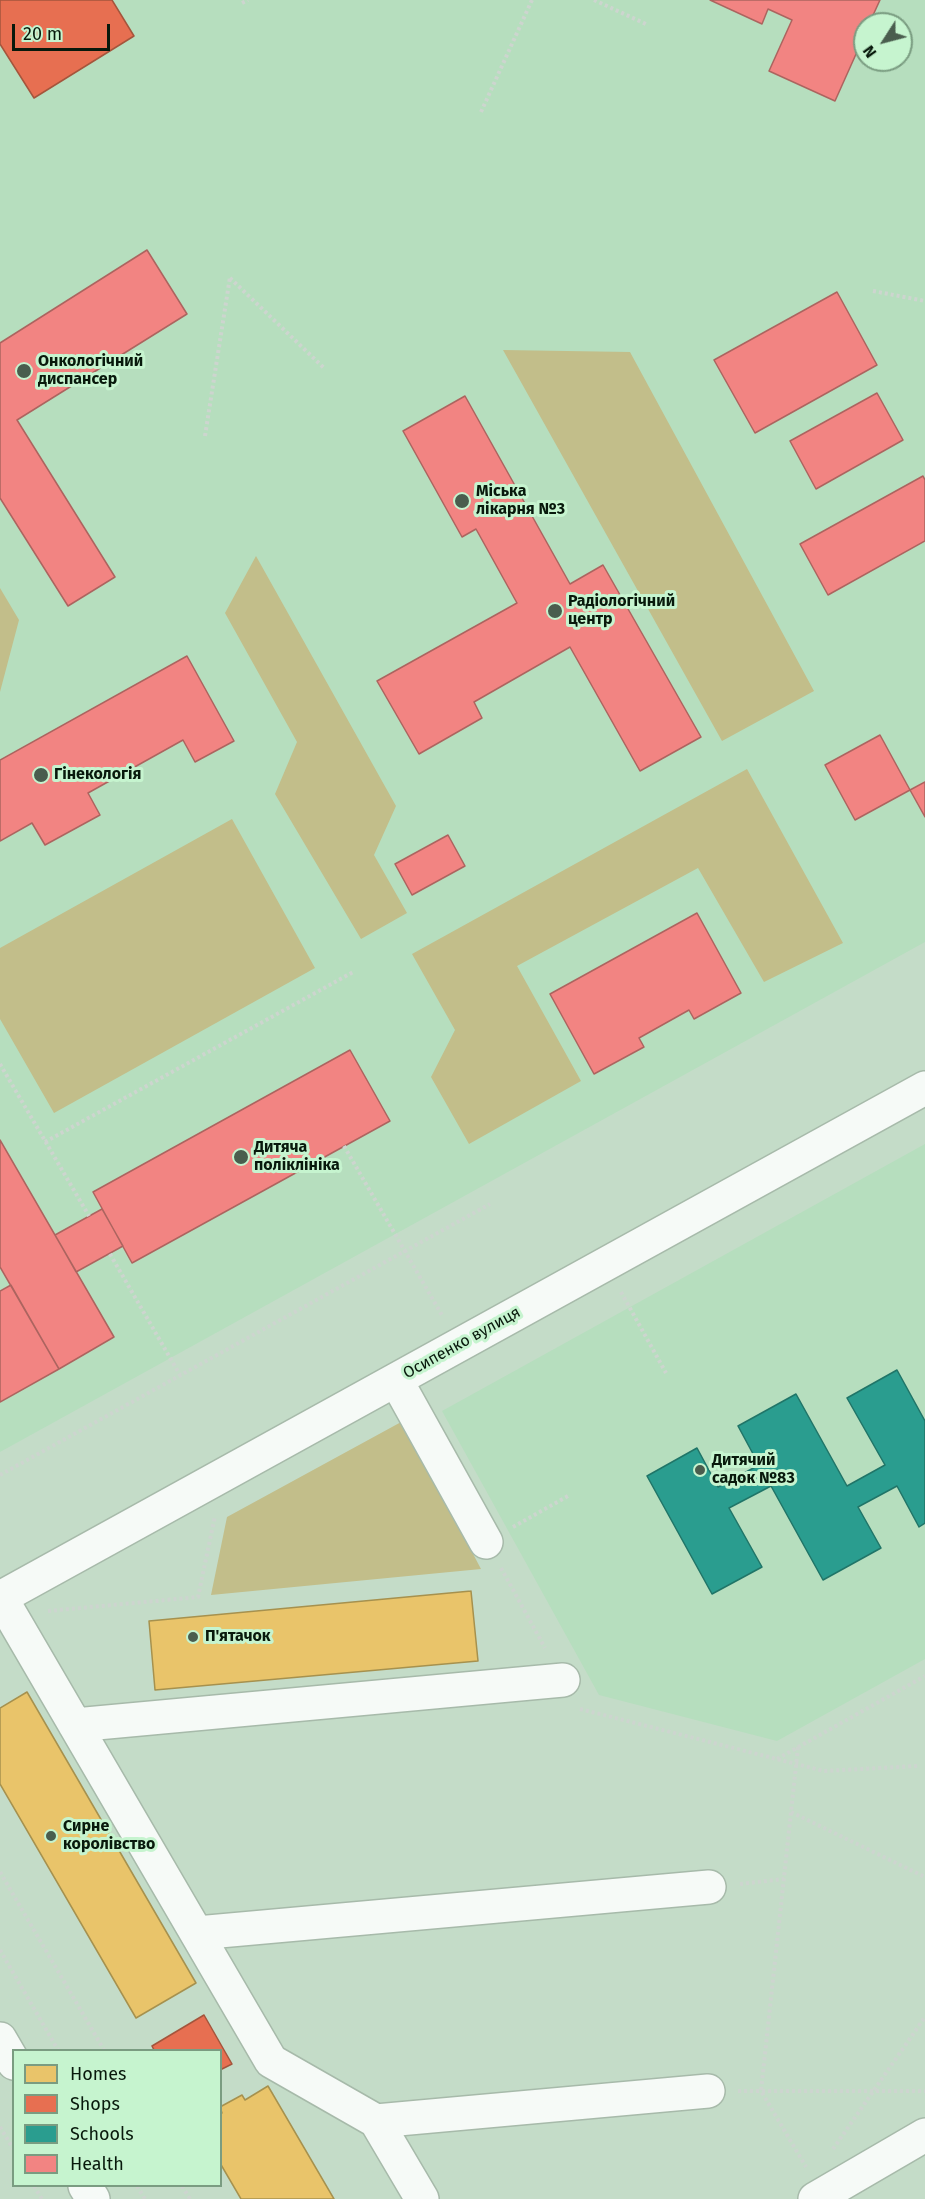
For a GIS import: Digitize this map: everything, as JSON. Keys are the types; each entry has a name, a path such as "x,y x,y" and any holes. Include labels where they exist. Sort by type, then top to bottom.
{"main road":[{"name":"Осипенко вулиця","path":"1,1598 925,1088"},
{"path":"396,1380 486,1542"},
{"path":"1,1598 271,2061 376,2121 422,2199"},
{"path":"75,1725 570,1694"},
{"path":"197,1933 709,1887"},
{"path":"0,2039 12,2060"},
{"path":"376,2121 708,2091"},
{"path":"811,2184 925,2135"}],"path":[{"path":"242,3 248,0"},
{"path":"481,112 532,0"},
{"path":"594,0 648,25"},
{"path":"205,436 230,277 324,368"},
{"path":"873,291 925,301"},
{"path":"45,1142 355,971"},
{"path":"0,1064 88,1216"},
{"path":"344,1146 445,1319"},
{"path":"0,1475 490,1204"},
{"path":"110,1254 180,1375"},
{"path":"620,1290 666,1373"},
{"path":"568,1496 486,1542 570,1694 776,1759 824,1771 918,1766"},
{"path":"38,1611 198,1597 216,1514"},
{"path":"776,1759 925,1676"},
{"path":"798,1747 761,2091 811,2184"},
{"path":"791,1812 925,1877"},
{"path":"0,1872 103,2049"},
{"path":"709,1887 784,1880"},
{"path":"0,1950 57,2049"},
{"path":"826,2158 925,2017"},
{"path":"708,2091 925,2091"},
{"path":"0,2127 12,2147"}],"shaded area":[{"name":"Міська лікарня №3","path":"0,0 925,0 925,942 0,1452"},
{"path":"503,350 630,352 814,691 722,741"},
{"path":"256,556 396,806 374,855 407,913 361,939 275,794 297,742 225,613"},
{"path":"0,588 19,620 0,692"},
{"path":"747,769 843,943 764,982 698,868 517,966 581,1081 469,1144 431,1077 455,1030 412,954"},
{"path":"232,819 315,968 54,1113 0,1019 0,948"},
{"name":"Дитячий садок №83","path":"925,1144 925,1659 777,1741 599,1695 442,1411"},
{"path":"403,1421 481,1569 211,1595 227,1517"}],"building: Homes":[{"path":"471,1591 478,1661 155,1690 149,1621"},
{"path":"27,1692 196,1983 136,2018 0,1784 0,1708"},
{"path":"268,2086 334,2199 241,2199 222,2166 222,2106 242,2095 245,2100"}],"building: Shops":[{"path":"0,0 112,0 134,36 34,98 0,44"},
{"path":"204,2015 232,2064 222,2069 222,2049 154,2049 152,2046"}],"building: Schools":[{"path":"897,1370 925,1421 925,1523 919,1527 897,1486 858,1507 881,1548 823,1580 771,1486 729,1508 762,1567 712,1594 647,1476 697,1448 718,1487 759,1465 738,1426 796,1394 847,1486 885,1465 847,1398"}],"building: Health":[{"path":"710,0 880,0 874,12 853,12 853,61 835,101 769,71 792,20 768,9 762,24"},
{"path":"147,250 187,314 17,420 115,577 68,606 0,498 0,343"},
{"path":"837,292 877,365 755,433 714,360"},
{"path":"877,393 903,440 816,489 790,441"},
{"path":"465,396 570,584 603,565 701,737 640,771 570,647 474,702 482,718 419,754 377,681 517,603 476,529 462,537 403,431"},
{"path":"923,476 925,480 925,541 828,595 800,544"},
{"path":"187,656 234,741 195,762 183,740 88,793 100,815 45,845 32,823 0,841 0,760"},
{"path":"880,735 910,790 855,820 825,765"},
{"path":"925,782 925,817 910,790"},
{"path":"448,835 465,866 412,895 395,864"},
{"path":"697,913 741,993 694,1019 689,1010 639,1038 644,1047 594,1074 550,994"},
{"path":"350,1050 390,1121 132,1263 93,1192"},
{"path":"0,1140 114,1337 59,1369 0,1267"},
{"path":"102,1209 123,1246 76,1272 55,1235"},
{"path":"11,1285 59,1369 0,1402 0,1291"}],"place":[{"name":"Онкологічний диспансер","path":"24,371"},
{"name":"Міська лікарня №3","path":"462,501"},
{"name":"Радіологічний центр","path":"555,611"},
{"name":"Гінекологія","path":"41,775"},
{"name":"Дитяча поліклініка","path":"241,1157"},
{"name":"Дитячий садок №83","path":"700,1470"},
{"name":"П'ятачок","path":"193,1637"},
{"name":"Сирне королівство","path":"51,1836"}]}
